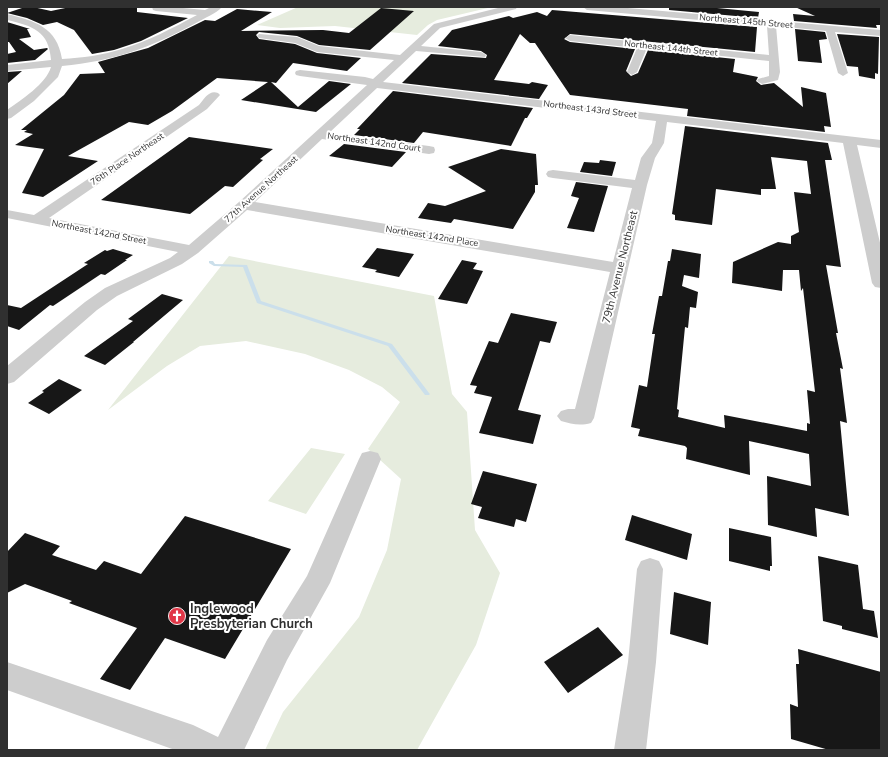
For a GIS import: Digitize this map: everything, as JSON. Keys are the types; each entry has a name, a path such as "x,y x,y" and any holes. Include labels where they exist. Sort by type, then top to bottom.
{"street":[{"path":"7,68 99,58 124,52 148,43 218,7"},
{"name":"77th Avenue Northeast","path":"7,377 91,306 111,292 176,261 192,250 244,205 437,26 513,7"},
{"name":"Northeast 145th Street","path":"587,7 617,8 881,33"},
{"path":"156,8 207,13"},
{"path":"7,17 33,26 46,34 54,44 57,63 54,75 30,99 7,115"},
{"path":"762,81 774,78 775,72 771,23"},
{"path":"830,29 843,73"},
{"path":"262,36 297,40 318,49 402,58"},
{"name":"Northeast 144th Street","path":"570,38 773,58"},
{"path":"632,72 643,45"},
{"path":"414,48 481,55"},
{"name":"Northeast 143rd Street","path":"300,72 365,80 375,84 881,144"},
{"name":"76th Place Northeast","path":"36,220 203,107 214,95"},
{"name":"79th Avenue Northeast","path":"576,417 619,268 648,158 658,143 662,118"},
{"name":"Northeast 142nd Court","path":"319,135 429,150"},
{"path":"848,140 881,283"},
{"path":"553,174 640,185"},
{"name":"Northeast 142nd Place","path":"244,205 619,268"},
{"name":"Northeast 142nd Street","path":"7,214 192,250"},
{"path":"228,750 277,650 317,583 370,459"},
{"path":"630,750 642,662 650,569"},
{"path":"7,676 193,741 209,750"}],"shaded area":[{"path":"298,7 492,7 437,20 428,25 417,35 335,26 280,28 257,25"},
{"path":"229,256 434,296 452,394 467,412 475,530 500,573 476,645 417,750 265,750 283,712 359,617 387,550 401,479 368,449 400,402 382,387 349,370 305,354 246,341 200,346 167,366 108,410"},
{"path":"311,448 345,454 306,514 268,501"}],"building":[{"path":"25,7 33,7 51,11 70,7 137,8 137,12 188,18 141,41 114,50 92,54 74,30 57,22 43,25 27,18 7,13"},
{"path":"669,7 717,7 759,12 758,18 669,10"},
{"path":"795,7 879,7 881,9 881,25 876,25 877,28 794,21 793,14 815,16"},
{"path":"381,8 414,11 370,50 319,45 297,36 259,32 256,35 259,39 295,44 317,53 361,58 347,71 293,63 276,83 271,82 298,107 329,81 351,84 316,112 241,100 268,82 217,78 172,111 148,125 129,122 68,156 98,161 43,197 22,193 44,149 15,145 33,134 24,132 27,130 21,130 64,95 80,74 105,73 98,62 148,48 205,20 215,21 237,9 272,12 241,31 323,30 349,33"},
{"path":"552,10 757,27 755,52 570,34 564,39 570,42 635,49 626,71 631,76 638,73 648,50 735,59 733,72 758,77 756,81 761,85 774,83 803,107 801,87 826,93 831,127 824,126 825,132 687,116 688,109 570,95 535,43 530,43 520,34 494,80 529,84 532,82 548,85 539,99 402,83 431,54 486,58 487,55 481,51 438,46 452,30 509,16 513,18 537,12 547,16"},
{"path":"7,22 30,29 27,29 31,37 19,39 34,50 48,49 35,60 7,63 7,54 16,52 9,42 7,42"},
{"path":"795,29 825,32 827,39 819,40 822,63 798,61"},
{"path":"837,34 879,37 878,74 875,73 875,79 859,76 858,67 847,66"},
{"path":"22,71 7,84 7,72"},
{"path":"393,91 533,108 527,118 525,118 511,146 423,132 414,143 354,135 360,129 357,129"},
{"path":"685,126 828,143 832,160 825,160 841,267 826,265 843,369 840,368 847,423 840,421 849,516 815,508 817,537 768,525 767,476 811,486 809,454 749,441 750,475 686,459 687,448 685,446 638,436 640,429 631,427 639,385 647,387 655,334 652,334 659,296 662,296 668,261 670,261 672,249 701,254 699,278 684,275 682,286 698,292 696,308 690,307 688,328 685,327 677,409 679,410 678,417 725,428 724,415 807,431 807,423 810,424 807,390 815,392 803,288 801,291 799,270 783,270 782,291 732,283 733,262 778,242 791,244 791,236 799,232 794,192 811,194 807,161 771,157 776,189 761,189 761,195 716,189 712,225 675,220 675,215 672,214"},
{"path":"189,137 273,149 260,159 263,160 233,187 225,186 190,214 101,200"},
{"path":"344,144 406,152 392,167 329,156"},
{"path":"501,149 536,154 538,185 535,185 535,192 513,229 454,219 451,223 418,218 428,203 445,206 486,191 448,167"},
{"path":"600,160 616,162 612,176 580,172 584,162 599,163"},
{"path":"576,182 608,186 594,232 567,228 579,198 571,196"},
{"path":"377,248 414,254 399,277 375,272 377,270 362,267"},
{"path":"113,249 133,255 105,275 101,274 53,306 50,305 19,330 7,326 7,305 21,308 88,264 84,263 105,250 107,251"},
{"path":"462,260 477,263 473,269 483,271 467,304 438,299"},
{"path":"162,294 183,300 105,365 84,356 133,321 128,319"},
{"path":"511,313 557,322 550,343 540,341 518,410 541,415 533,444 479,433 492,397 474,393 477,386 470,385 489,341 498,343"},
{"path":"59,379 82,390 49,414 28,403 44,392 42,391"},
{"path":"483,471 537,484 526,522 516,519 514,527 478,518 482,507 471,504"},
{"path":"632,515 692,534 687,560 625,540"},
{"name":"Inglewood Presbyterian Church","path":"185,516 291,549 225,659 165,638 130,690 100,679 137,628 69,603 72,601 25,584 7,593 7,552 25,533 60,546 52,555 96,570 104,561 141,574"},
{"path":"729,528 771,537 772,566 770,566 770,571 729,561"},
{"path":"818,556 858,565 863,609 874,611 878,638 842,629 842,626 823,621"},
{"path":"674,592 711,602 708,645 670,634"},
{"path":"598,627 623,655 568,693 544,662"},
{"path":"798,649 881,672 881,750 829,750 791,739 790,704 798,707 796,664 799,664"}],"waterway":[{"path":"211,262 214,265 245,266 259,302 390,345 427,394"}],"place":[{"name":"Inglewood Presbyterian Church","path":"177,616"}]}
